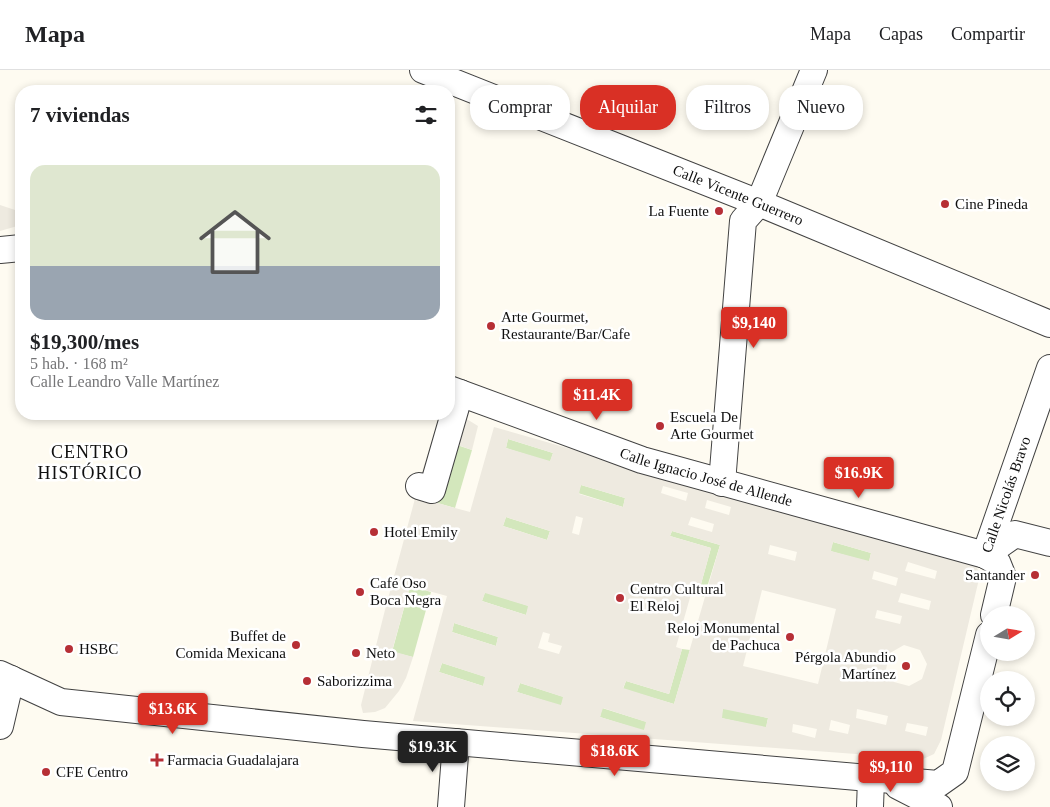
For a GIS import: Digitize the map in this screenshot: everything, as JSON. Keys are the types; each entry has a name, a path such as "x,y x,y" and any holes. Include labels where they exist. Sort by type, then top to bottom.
{"street":[{"name":"Calle Vicente Guerrero","path":"423,70 759,203 1050,324"},
{"path":"722,483 744,221 759,203 814,70"},
{"path":"0,250 15,249"},
{"name":"Calle Nicolás Bravo","path":"996,606 1003,577 997,562 985,555 1050,368"},
{"name":"Calle Ignacio José de Allende","path":"455,391 642,460 985,555"},
{"path":"419,486 432,490 448,420"},
{"path":"985,555 1015,534 1050,543"},
{"path":"0,726 6,677 61,702 363,734 938,784 955,772 983,661"},
{"path":"451,807 456,742"},
{"path":"870,807 880,780"},
{"path":"880,780 939,807"}],"green space":[{"path":"508,439 553,453 550,462 506,448"},
{"path":"451,443 472,450 455,508 434,502"},
{"path":"581,485 625,498 623,507 578,493"},
{"path":"506,517 550,531 547,540 503,526"},
{"path":"672,531 720,545 704,597 698,595 711,548 670,536"},
{"path":"833,542 871,553 869,562 830,551"},
{"path":"410,586 431,592 413,657 392,652"},
{"path":"485,592 529,606 526,615 482,601"},
{"path":"454,623 498,637 496,646 452,632"},
{"path":"682,649 690,650 674,704 623,689 626,681 669,694"},
{"path":"442,663 486,677 483,686 439,672"},
{"path":"520,683 564,697 561,706 517,692"},
{"path":"602,708 647,722 644,731 600,717"},
{"path":"723,708 768,718 766,728 721,718"}],"shaded area":[{"path":"0,205 15,210 15,227 0,231"},
{"path":"455,412 478,426 472,450 452,443 434,502 470,512 494,427 973,564 979,572 979,579 941,740 934,754 923,759 413,721 447,596 410,586 392,651 413,657 406,678 399,691 385,708 375,712 363,713 361,705 423,469 438,420 455,420","holes":["508,439 553,453 550,461 506,448","581,485 625,498 623,507 579,494","663,486 688,493 686,501 661,493","707,500 731,507 729,515 705,508","576,516 583,518 579,535 572,533","506,517 550,531 547,540 503,526","691,517 714,524 712,532 688,525","672,531 720,545 674,704 623,688 626,681 669,694 682,649 676,647 691,594 698,595 711,548 670,536","833,542 871,553 869,561 831,551","770,545 797,552 795,561 768,554","908,562 937,571 935,579 905,571","874,571 898,578 896,586 872,579","762,590 836,609 818,684 743,666","485,593 528,606 526,615 482,601","901,593 931,601 929,610 898,602","877,610 902,616 900,624 875,618","454,623 498,637 496,646 452,632","543,632 550,634 548,642 562,646 559,654 538,648","904,645 920,650 927,664 922,679 909,686 894,682 886,669 890,653","442,663 485,677 483,686 439,672","520,683 563,697 561,705 517,692","603,708 646,722 644,730 600,717","723,709 768,718 766,727 722,718","857,709 888,716 886,725 856,718","831,720 850,725 848,734 829,730","907,723 928,727 926,736 905,731","793,724 817,729 815,738 792,732"]}],"place":[{"name":"Cine Pineda","path":"945,204"},
{"name":"La Fuente","path":"719,211"},
{"name":"Arte Gourmet, Restaurante/Bar/Cafe","path":"491,326"},
{"name":"Escuela De Arte Gourmet","path":"660,426"},
{"name":"Hotel Emily","path":"374,532"},
{"name":"Santander","path":"1035,575"},
{"name":"Café Oso Boca Negra","path":"360,592"},
{"name":"Centro Cultural El Reloj","path":"620,598"},
{"name":"Reloj Monumental de Pachuca","path":"790,637"},
{"name":"Buffet de Comida Mexicana","path":"296,645"},
{"name":"HSBC","path":"69,649"},
{"name":"Neto","path":"356,653"},
{"name":"Pérgola Abundio Martínez","path":"906,666"},
{"name":"Saborizzima","path":"307,681"},
{"name":"Farmacia Guadalajara","path":"157,760"},
{"name":"CFE Centro","path":"46,772"}],"district":[{"name":"CENTRO HISTÓRICO","path":"90,462"}]}
